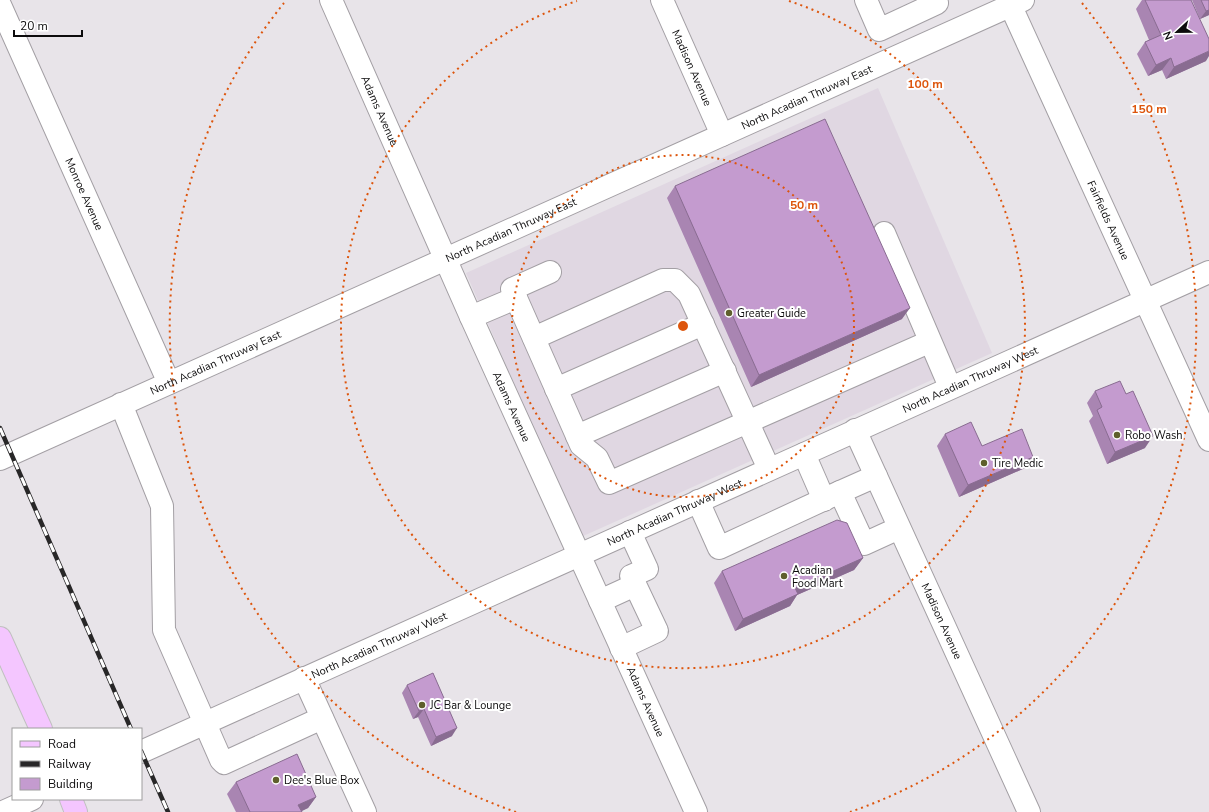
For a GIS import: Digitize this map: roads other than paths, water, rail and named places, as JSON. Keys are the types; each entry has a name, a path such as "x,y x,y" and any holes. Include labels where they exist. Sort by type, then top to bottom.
{"main road":[{"path":"0,638 40,728"},
{"path":"71,800 76,812"}],"street":[{"name":"Adams Avenue","path":"331,0 471,317 696,812"},
{"name":"Madison Avenue","path":"662,0 722,135"},
{"path":"866,0 879,30 937,4 935,0"},
{"name":"North Acadian Thruway East","path":"0,459 722,135 1014,2"},
{"name":"Fairfields Avenue","path":"1014,2 1145,301 1209,440"},
{"name":"Monroe Avenue","path":"0,5 169,383"},
{"path":"884,233 929,342 950,387"},
{"path":"550,272 512,289 581,445 597,458 609,483 929,342"},
{"name":"North Acadian Thruway West","path":"142,752 950,387 1209,272"},
{"path":"534,338 663,280 675,280 689,294 769,469"},
{"path":"471,317 516,298"},
{"path":"556,389 703,324"},
{"path":"577,436 725,371"},
{"path":"121,404 162,506 164,630 221,760 224,763 322,718"},
{"name":"Madison Avenue","path":"855,430 1029,812"},
{"path":"804,454 864,544 899,528"},
{"path":"698,501 719,548 876,476"},
{"path":"622,648 657,631 631,576 647,569 630,532"},
{"path":"600,601 635,585"},
{"path":"304,678 364,812"},
{"path":"3,812 30,800"}],"railway":[{"path":"0,428 131,728"},
{"path":"142,753 168,812"}],"place":[{"name":"Greater Guide","path":"729,313"},
{"name":"Robo Wash","path":"1117,435"},
{"name":"Tire Medic","path":"984,463"},
{"name":"Acadian Food Mart","path":"784,576"},
{"name":"JC Bar & Lounge","path":"422,705"},
{"name":"Dee's Blue Box","path":"276,780"}]}
